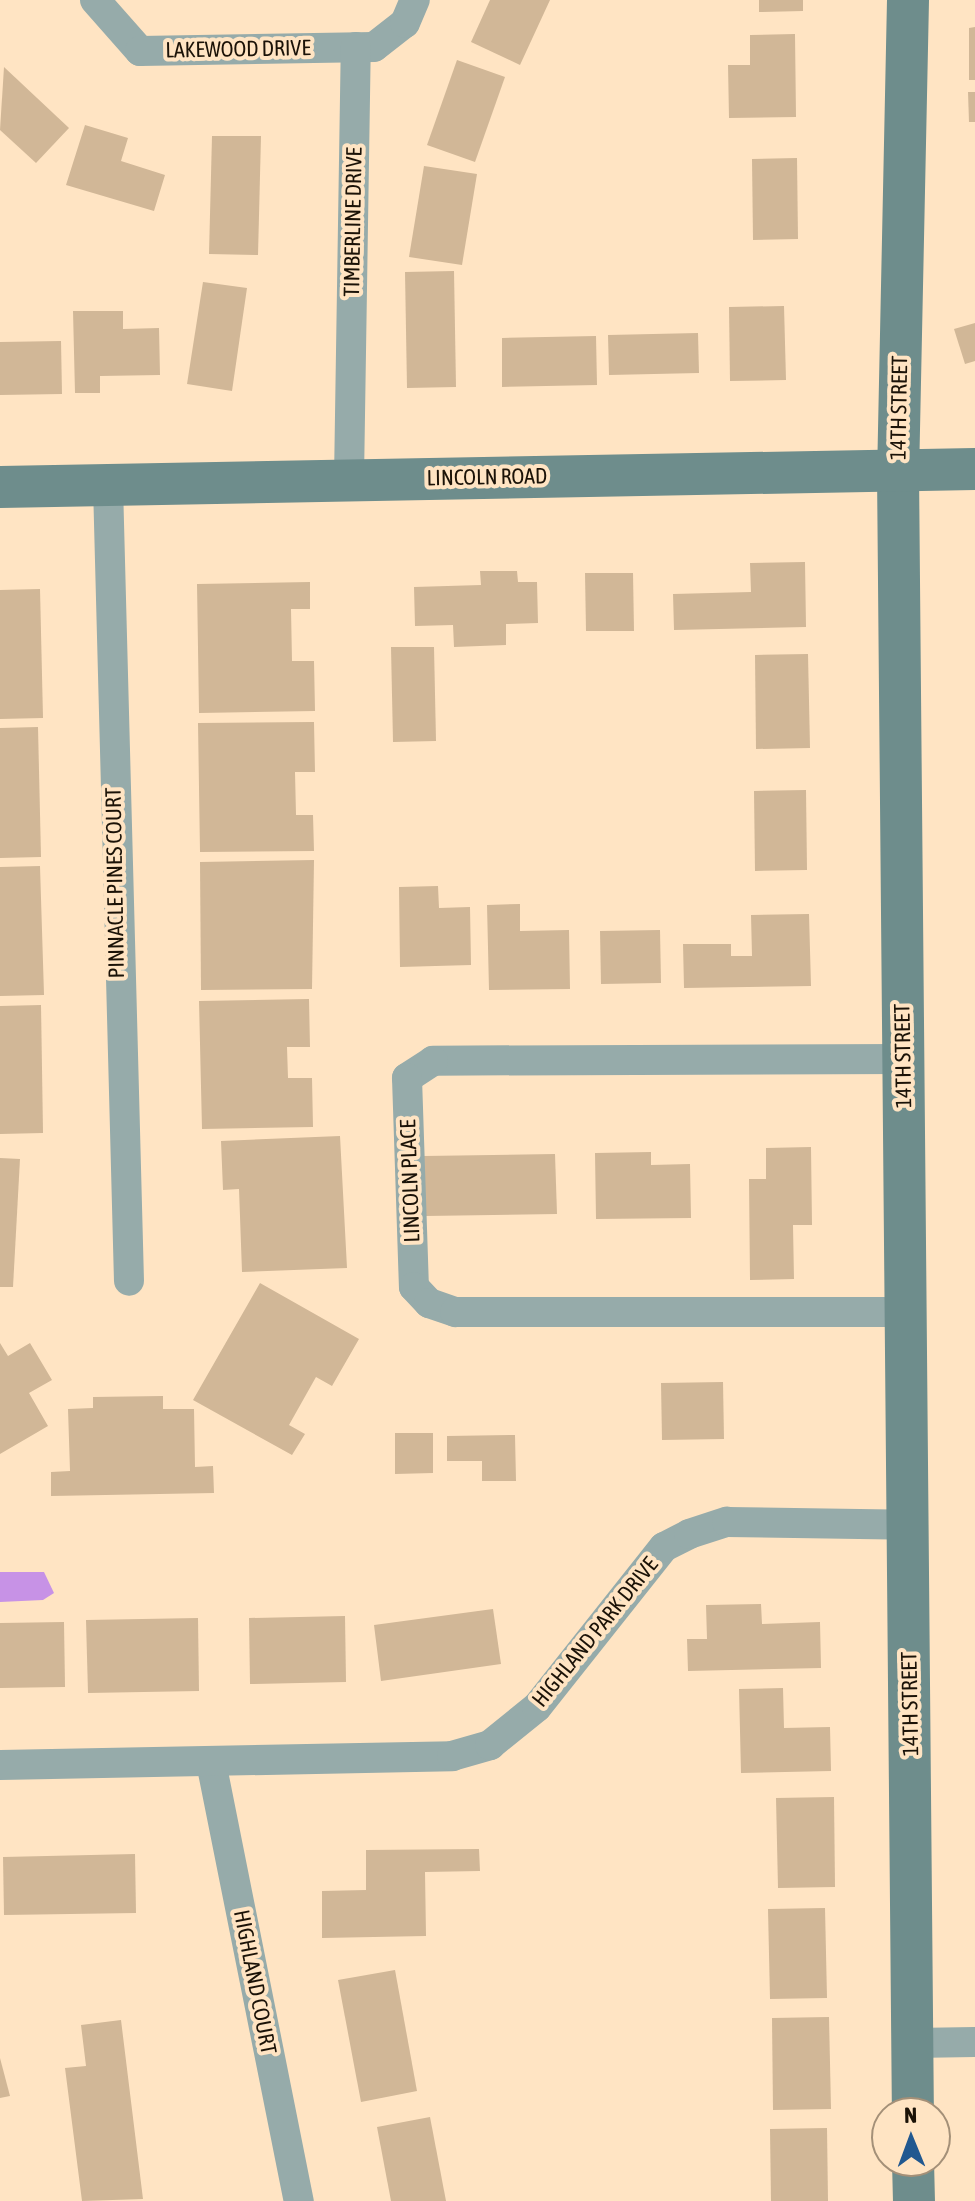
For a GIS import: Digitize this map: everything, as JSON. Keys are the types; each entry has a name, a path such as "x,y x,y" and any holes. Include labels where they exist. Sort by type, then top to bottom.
{"street":[{"name":"LAKEWOOD DRIVE","path":"95,0 140,51 356,47"},
{"path":"356,47 374,47 405,23 415,0"},
{"name":"14TH STREET","path":"908,0 898,471 913,2097"},
{"name":"TIMBERLINE DRIVE","path":"349,479 356,47"},
{"name":"LINCOLN ROAD","path":"0,487 975,469"},
{"name":"PINNACLE PINES COURT","path":"108,485 129,1281"},
{"name":"LINCOLN PLACE","path":"903,1059 433,1061 407,1078 414,1287 429,1303 455,1312 906,1312"},
{"name":"HIGHLAND PARK DRIVE","path":"0,1765 452,1756 490,1745 537,1707 664,1547 727,1522 908,1525"},
{"name":"HIGHLAND COURT","path":"211,1762 299,2201"},
{"path":"913,2043 975,2042"},
{"path":"913,2177 914,2201"}],"shaded area":[{"path":"0,1572 44,1572 54,1593 43,1600 0,1602"}],"building":[{"path":"490,0 550,0 520,65 471,42"},
{"path":"759,0 803,0 803,11 759,12"},
{"path":"975,27 975,80 969,80 969,28"},
{"path":"795,34 796,117 729,118 728,65 750,65 750,35"},
{"path":"457,60 505,77 475,162 427,145"},
{"path":"4,67 69,128 36,163 0,130"},
{"path":"968,92 975,92 975,122 969,122"},
{"path":"85,125 128,138 121,161 165,175 154,211 66,185"},
{"path":"212,136 261,136 258,255 209,254"},
{"path":"797,158 798,239 753,240 752,159"},
{"path":"424,166 477,174 462,265 409,257"},
{"path":"454,271 456,387 407,388 405,272"},
{"path":"203,282 247,288 232,391 187,384"},
{"path":"784,306 786,380 730,381 729,307"},
{"path":"73,311 123,311 123,329 159,328 160,375 100,376 100,393 75,393"},
{"path":"975,323 975,361 965,364 954,329"},
{"path":"698,333 699,373 609,375 608,335"},
{"path":"596,336 597,385 502,387 502,338"},
{"path":"61,341 62,394 0,395 0,342"},
{"path":"805,562 806,627 674,630 673,594 751,592 750,563"},
{"path":"480,571 517,571 518,582 537,582 538,623 506,624 506,645 454,647 453,625 415,626 414,587 481,585"},
{"path":"585,573 633,573 634,631 586,631"},
{"path":"310,582 310,609 291,609 292,661 314,661 315,711 199,713 197,584"},
{"path":"40,589 43,718 0,719 0,590"},
{"path":"391,647 434,647 436,741 393,742"},
{"path":"808,654 810,748 756,749 755,655"},
{"path":"314,722 315,772 295,772 296,815 313,815 314,851 200,852 198,723"},
{"path":"38,727 41,857 0,858 0,728"},
{"path":"806,790 807,870 755,871 754,791"},
{"path":"314,860 312,989 201,990 200,862"},
{"path":"40,866 44,995 0,996 0,867"},
{"path":"438,886 439,908 470,907 471,965 400,967 399,887"},
{"path":"520,904 520,931 569,930 570,989 489,990 487,905"},
{"path":"809,914 811,986 684,988 683,944 731,944 731,956 752,956 751,915"},
{"path":"660,930 661,983 601,984 600,931"},
{"path":"309,999 310,1047 287,1047 288,1078 312,1078 313,1127 202,1129 199,1001"},
{"path":"41,1005 43,1133 0,1134 0,1006"},
{"path":"340,1136 347,1268 242,1272 239,1189 223,1190 221,1141"},
{"path":"811,1147 812,1225 793,1225 794,1279 750,1280 749,1179 766,1179 766,1148"},
{"path":"651,1152 651,1165 690,1164 691,1218 596,1219 595,1153"},
{"path":"555,1154 557,1214 425,1216 424,1156"},
{"path":"0,1158 20,1159 13,1287 0,1287"},
{"path":"260,1283 359,1339 332,1386 316,1377 289,1425 305,1434 292,1455 193,1400"},
{"path":"0,1343 8,1356 30,1343 52,1380 29,1393 48,1426 0,1454"},
{"path":"723,1382 724,1439 662,1440 661,1383"},
{"path":"163,1396 163,1409 194,1409 195,1467 213,1466 214,1493 51,1496 51,1472 70,1471 68,1409 93,1408 93,1397"},
{"path":"395,1433 433,1433 433,1473 395,1474"},
{"path":"515,1435 516,1481 482,1481 482,1461 447,1461 447,1436"},
{"path":"761,1604 762,1624 820,1622 821,1668 688,1671 687,1639 707,1639 706,1605"},
{"path":"493,1609 501,1664 381,1681 374,1625"},
{"path":"345,1616 346,1682 250,1684 249,1618"},
{"path":"198,1618 199,1691 88,1693 86,1620"},
{"path":"64,1622 65,1687 0,1688 0,1623"},
{"path":"783,1688 784,1728 830,1727 831,1771 741,1773 739,1689"},
{"path":"834,1797 835,1887 778,1888 776,1798"},
{"path":"479,1849 480,1871 425,1872 426,1936 322,1938 322,1891 366,1890 366,1850"},
{"path":"135,1854 136,1913 4,1915 3,1857"},
{"path":"825,1908 827,1998 770,1999 768,1909"},
{"path":"395,1970 417,2091 361,2102 338,1980"},
{"path":"829,2017 831,2109 773,2110 772,2018"},
{"path":"121,2020 143,2199 82,2201 65,2068 86,2066 81,2025"},
{"path":"0,2058 10,2096 0,2098"},
{"path":"430,2117 446,2201 391,2201 377,2127"},
{"path":"827,2128 828,2201 771,2201 770,2129"}]}
